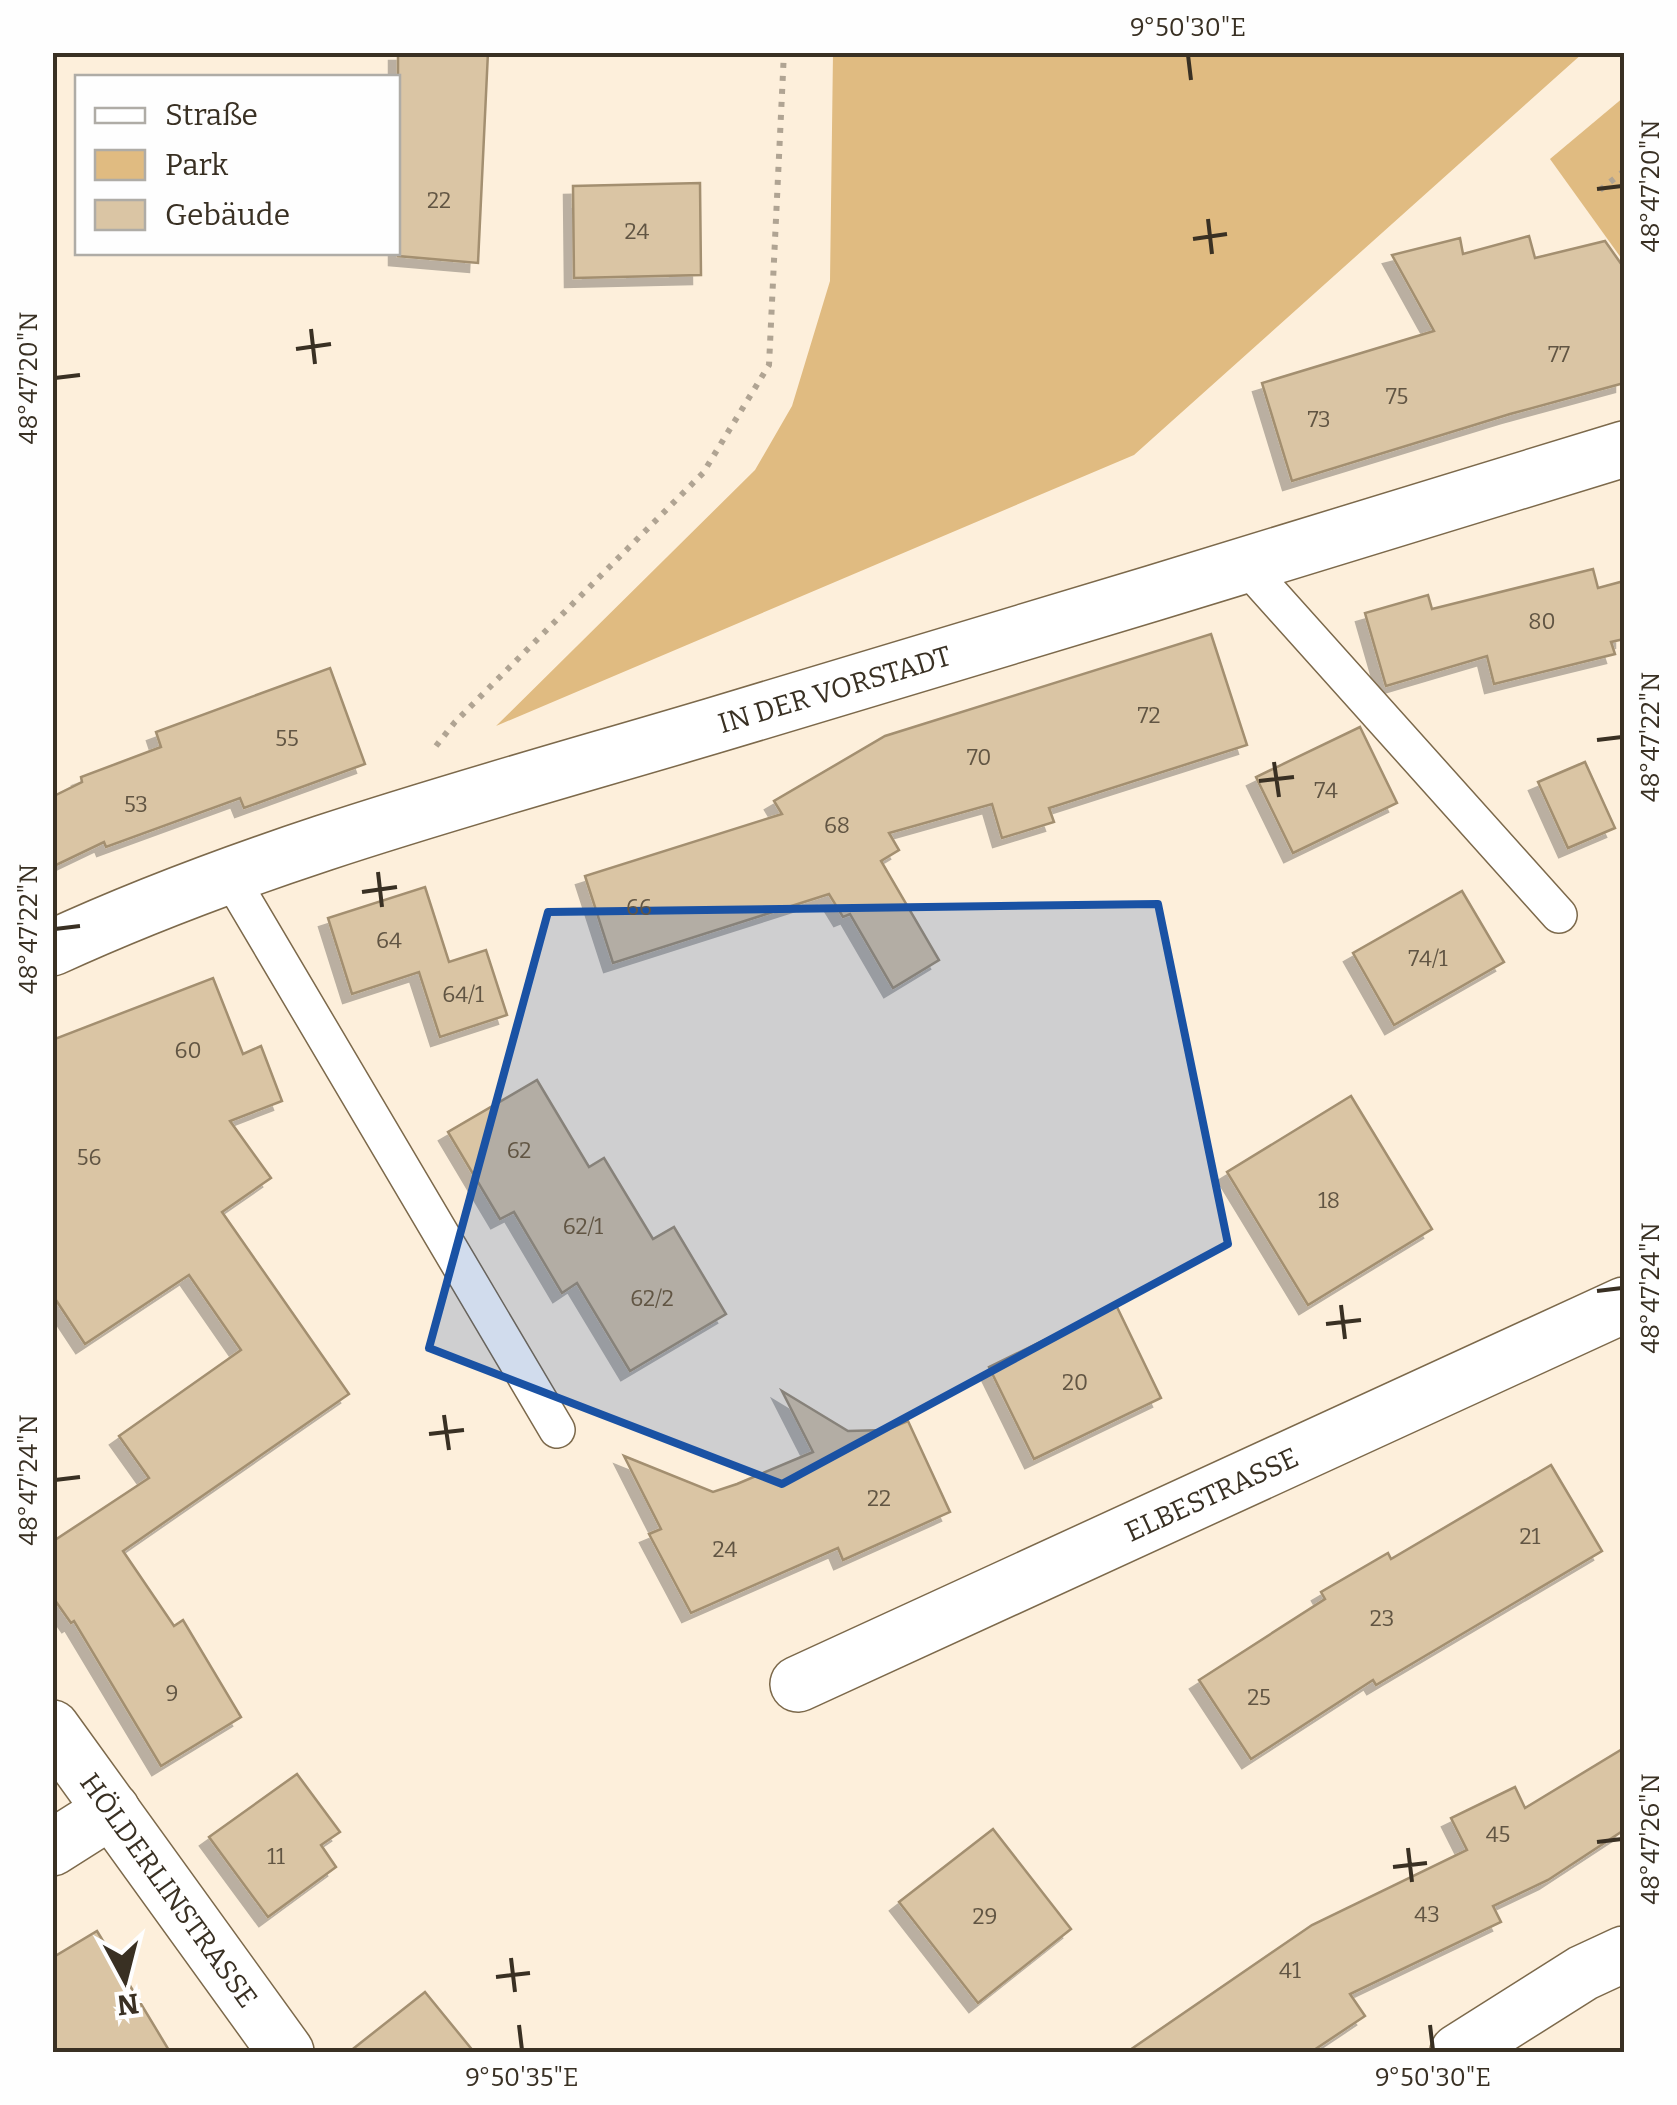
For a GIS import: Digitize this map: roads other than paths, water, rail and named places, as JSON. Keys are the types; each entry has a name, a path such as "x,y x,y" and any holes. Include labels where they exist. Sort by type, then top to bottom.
{"street":[{"name":"IN DER VORSTADT","path":"52,948 229,875 429,810 1624,450"},
{"name":"ELBESTRASSE","path":"798,1684 1624,1305"},
{"name":"HÖLDERLINSTRASSE","path":"52,1728 286,2052"},
{"path":"52,1848 112,1810"},
{"path":"1458,2052 1584,1973 1624,1954"}],"lane":[{"path":"1246,566 1559,915"},
{"path":"229,875 557,1430"}]}
